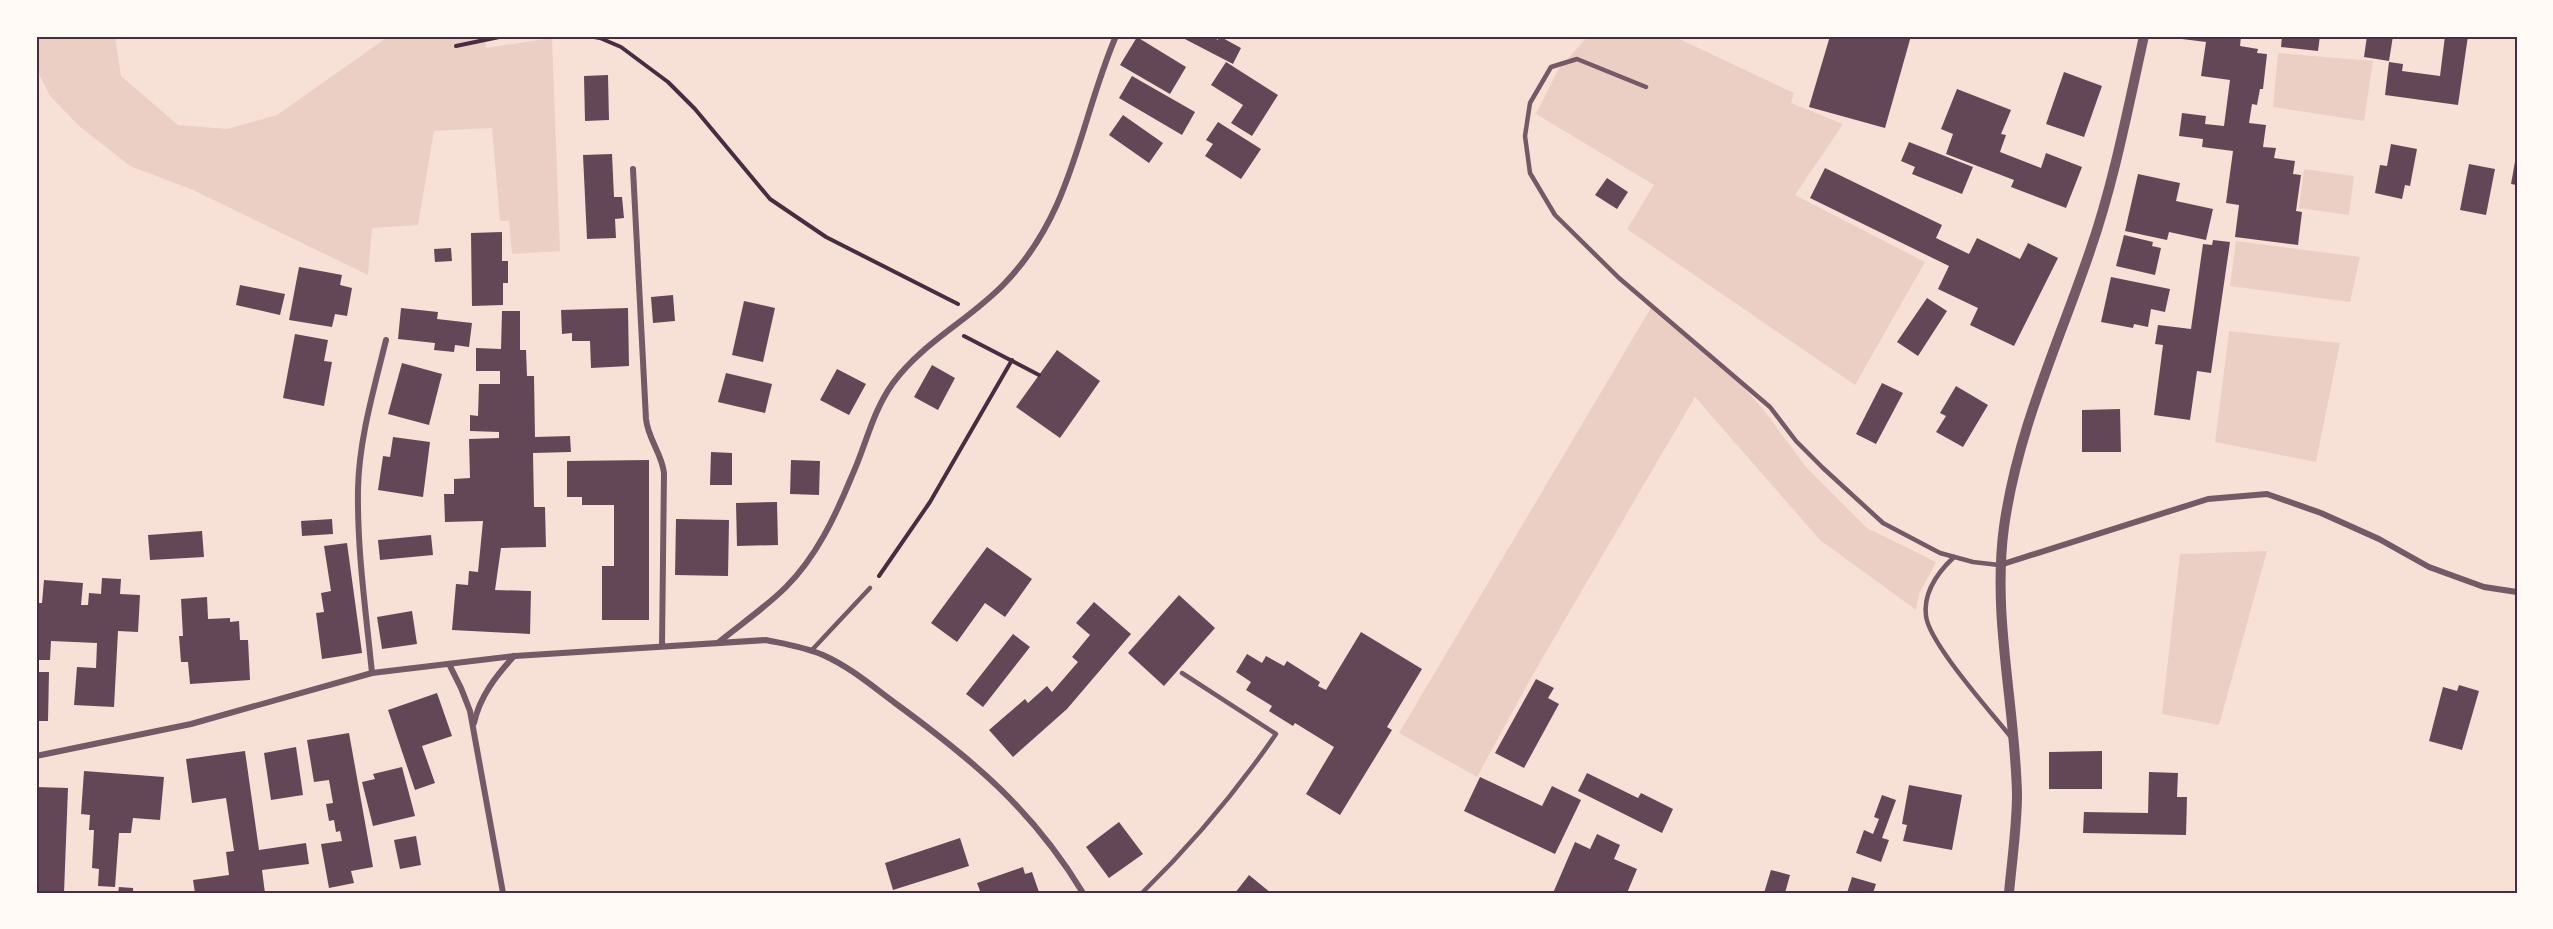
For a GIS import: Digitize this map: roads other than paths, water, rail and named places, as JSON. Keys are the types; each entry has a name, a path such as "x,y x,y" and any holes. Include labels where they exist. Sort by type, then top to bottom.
{"street":[{"path":"719,642 785,587 808,561 824,537 852,477 875,412 894,382 917,357 1005,283 1038,240 1058,203 1116,36"},
{"path":"2009,893 2017,795 2002,645 1999,565 2012,478 2026,426 2091,250 2115,163 2144,36"},
{"path":"633,169 647,429 663,462 664,473 662,646"},
{"path":"372,674 360,554 358,489 361,451 386,340"},
{"path":"1999,565 2208,499 2267,494 2331,517 2379,539 2429,567 2484,587 2517,592"},
{"path":"36,756 191,724 372,674 515,656 766,640 811,651 848,669 981,769 1034,824 1059,855 1083,893"},
{"path":"474,727 477,709 486,693 498,674 515,656"},
{"path":"449,664 461,688 474,727 502,893"}],"lane":[{"path":"1646,87 1576,59 1551,67 1530,103 1525,136 1530,173 1554,215 1619,278 1770,407 1796,441 1850,496 1883,523 1940,553 1999,565"},
{"path":"1954,557 1939,570 1929,592 1926,616 1932,637 2013,739"},
{"path":"811,651 870,588"},
{"path":"1142,893 1216,814 1247,776 1276,734 1182,673"}]}
